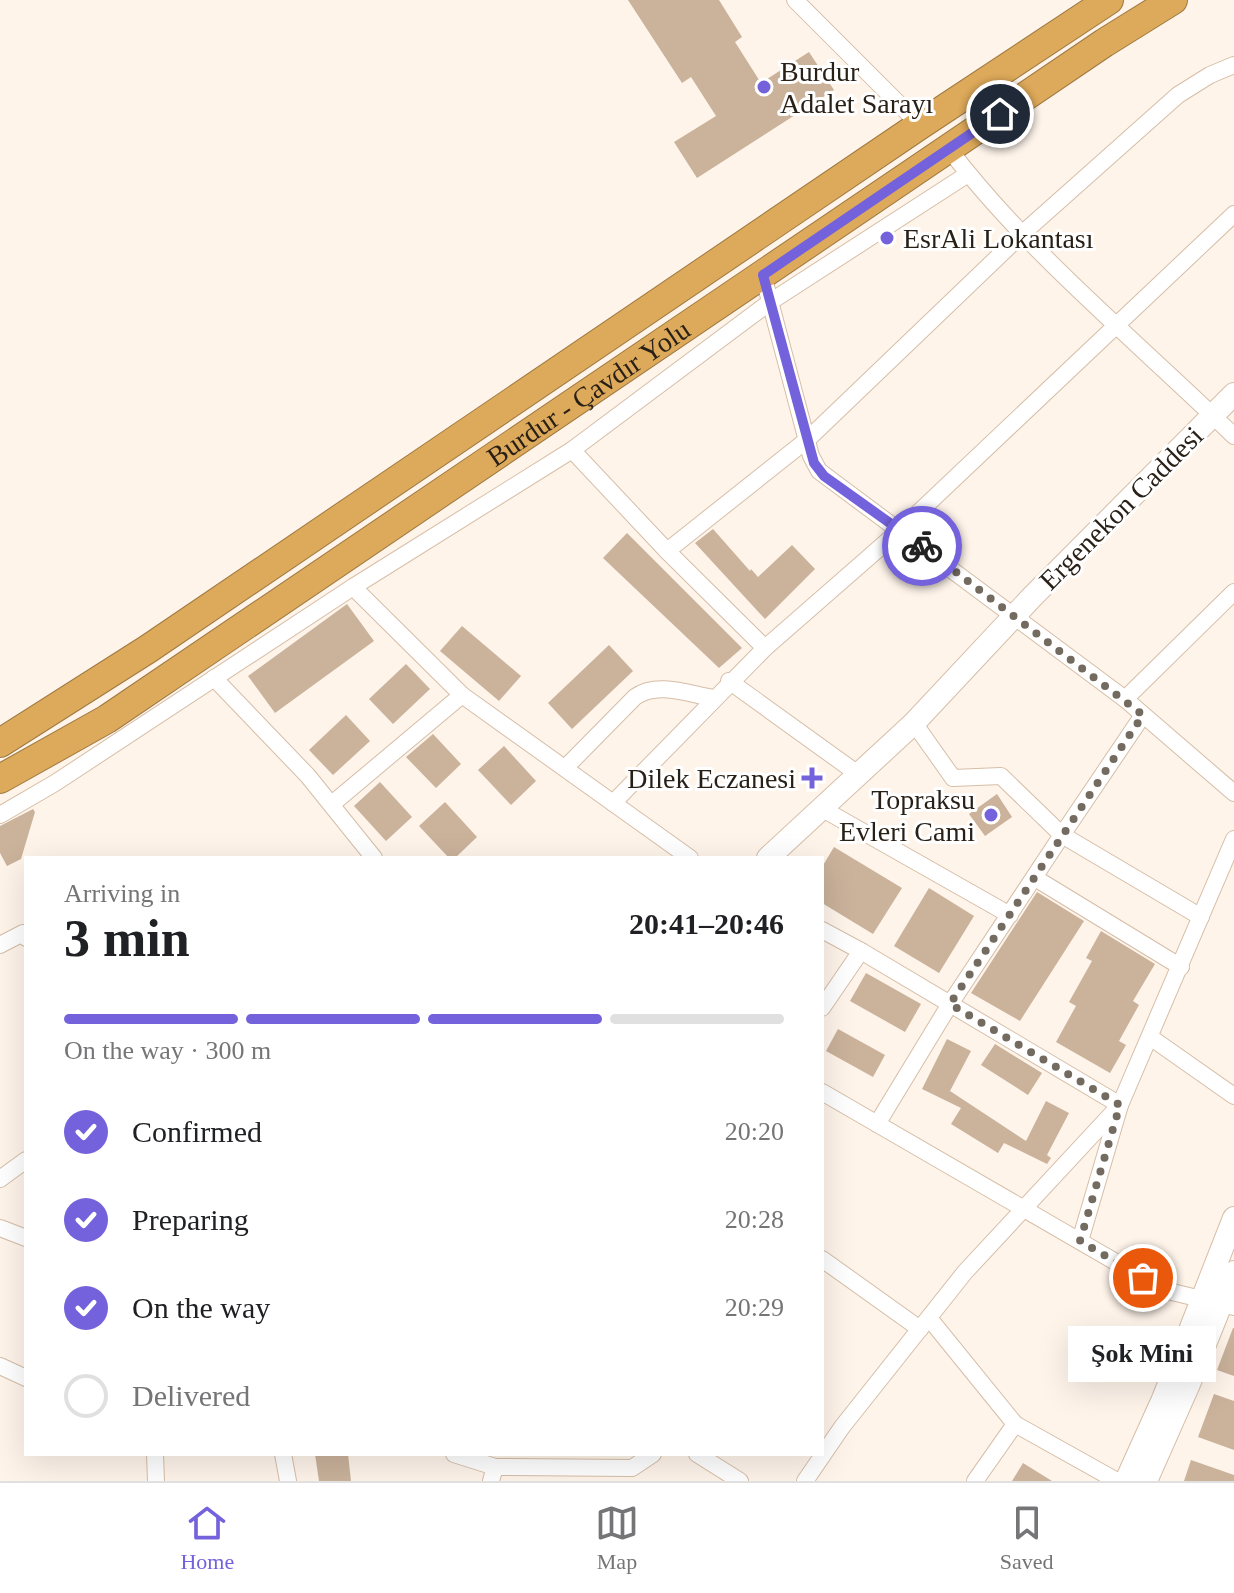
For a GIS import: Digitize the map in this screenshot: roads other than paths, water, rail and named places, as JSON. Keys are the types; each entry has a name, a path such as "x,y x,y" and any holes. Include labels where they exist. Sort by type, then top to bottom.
{"highway":[{"name":"Burdur - Çavdır Yolu","path":"0,743 148,649 1109,0"},
{"name":"Burdur - Çavdır Yolu","path":"0,779 107,719 1104,43 1173,0"}],"street":[{"path":"795,0 920,125"},
{"path":"667,551 808,439 1023,233 1178,95 1210,75 1234,65"},
{"path":"949,149 1023,233 1234,436"},
{"path":"0,815 55,783 353,587 572,450 770,302 968,174"},
{"path":"613,803 729,681 900,530 1234,214"},
{"path":"763,275 814,463 824,476 1125,699 1234,793"},
{"name":"Ergenekon Caddesi","path":"770,856 914,723 1234,394"},
{"path":"572,450 667,551 765,648"},
{"path":"353,587 462,695 687,856"},
{"path":"1125,699 1234,592"},
{"path":"214,678 284,748 372,856"},
{"path":"729,681 858,774"},
{"path":"565,768 635,697 645,691 654,688 713,698"},
{"path":"332,804 462,695"},
{"path":"877,1124 950,1004 1143,715"},
{"path":"914,723 953,778 1001,776 1062,835 1201,917"},
{"path":"821,808 1010,915"},
{"path":"1080,1241 1120,1105 1234,839"},
{"path":"1035,878 1181,967"},
{"path":"824,931 1120,1105"},
{"path":"0,945 24,935"},
{"path":"824,1005 861,951"},
{"path":"1150,1037 1234,1096"},
{"path":"824,1093 1164,1290 1219,1303"},
{"path":"824,1453 965,1272 1120,1105"},
{"path":"0,1179 24,1161"},
{"path":"1126,1481 1163,1399 1219,1303 1234,1218"},
{"path":"0,1228 24,1237"},
{"path":"824,1260 924,1324 1015,1424 1117,1481"},
{"path":"1146,1481 1234,1272"},
{"path":"0,1366 24,1377"},
{"path":"975,1481 1015,1424"},
{"path":"155,1456 156,1481"},
{"path":"283,1456 288,1481"},
{"path":"458,1456 493,1474 632,1468 650,1456"},
{"path":"700,1456 740,1481"},
{"path":"805,1481 822,1456"}],"place":[{"name":"Burdur Adalet Sarayı","path":"764,87"},
{"name":"EsrAli Lokantası","path":"887,238"},
{"name":"Dilek Eczanesi","path":"812,778"},
{"name":"Topraksu Evleri Cami","path":"991,815"},
{"name":"Şok Mini","path":"1143,1278"}]}
